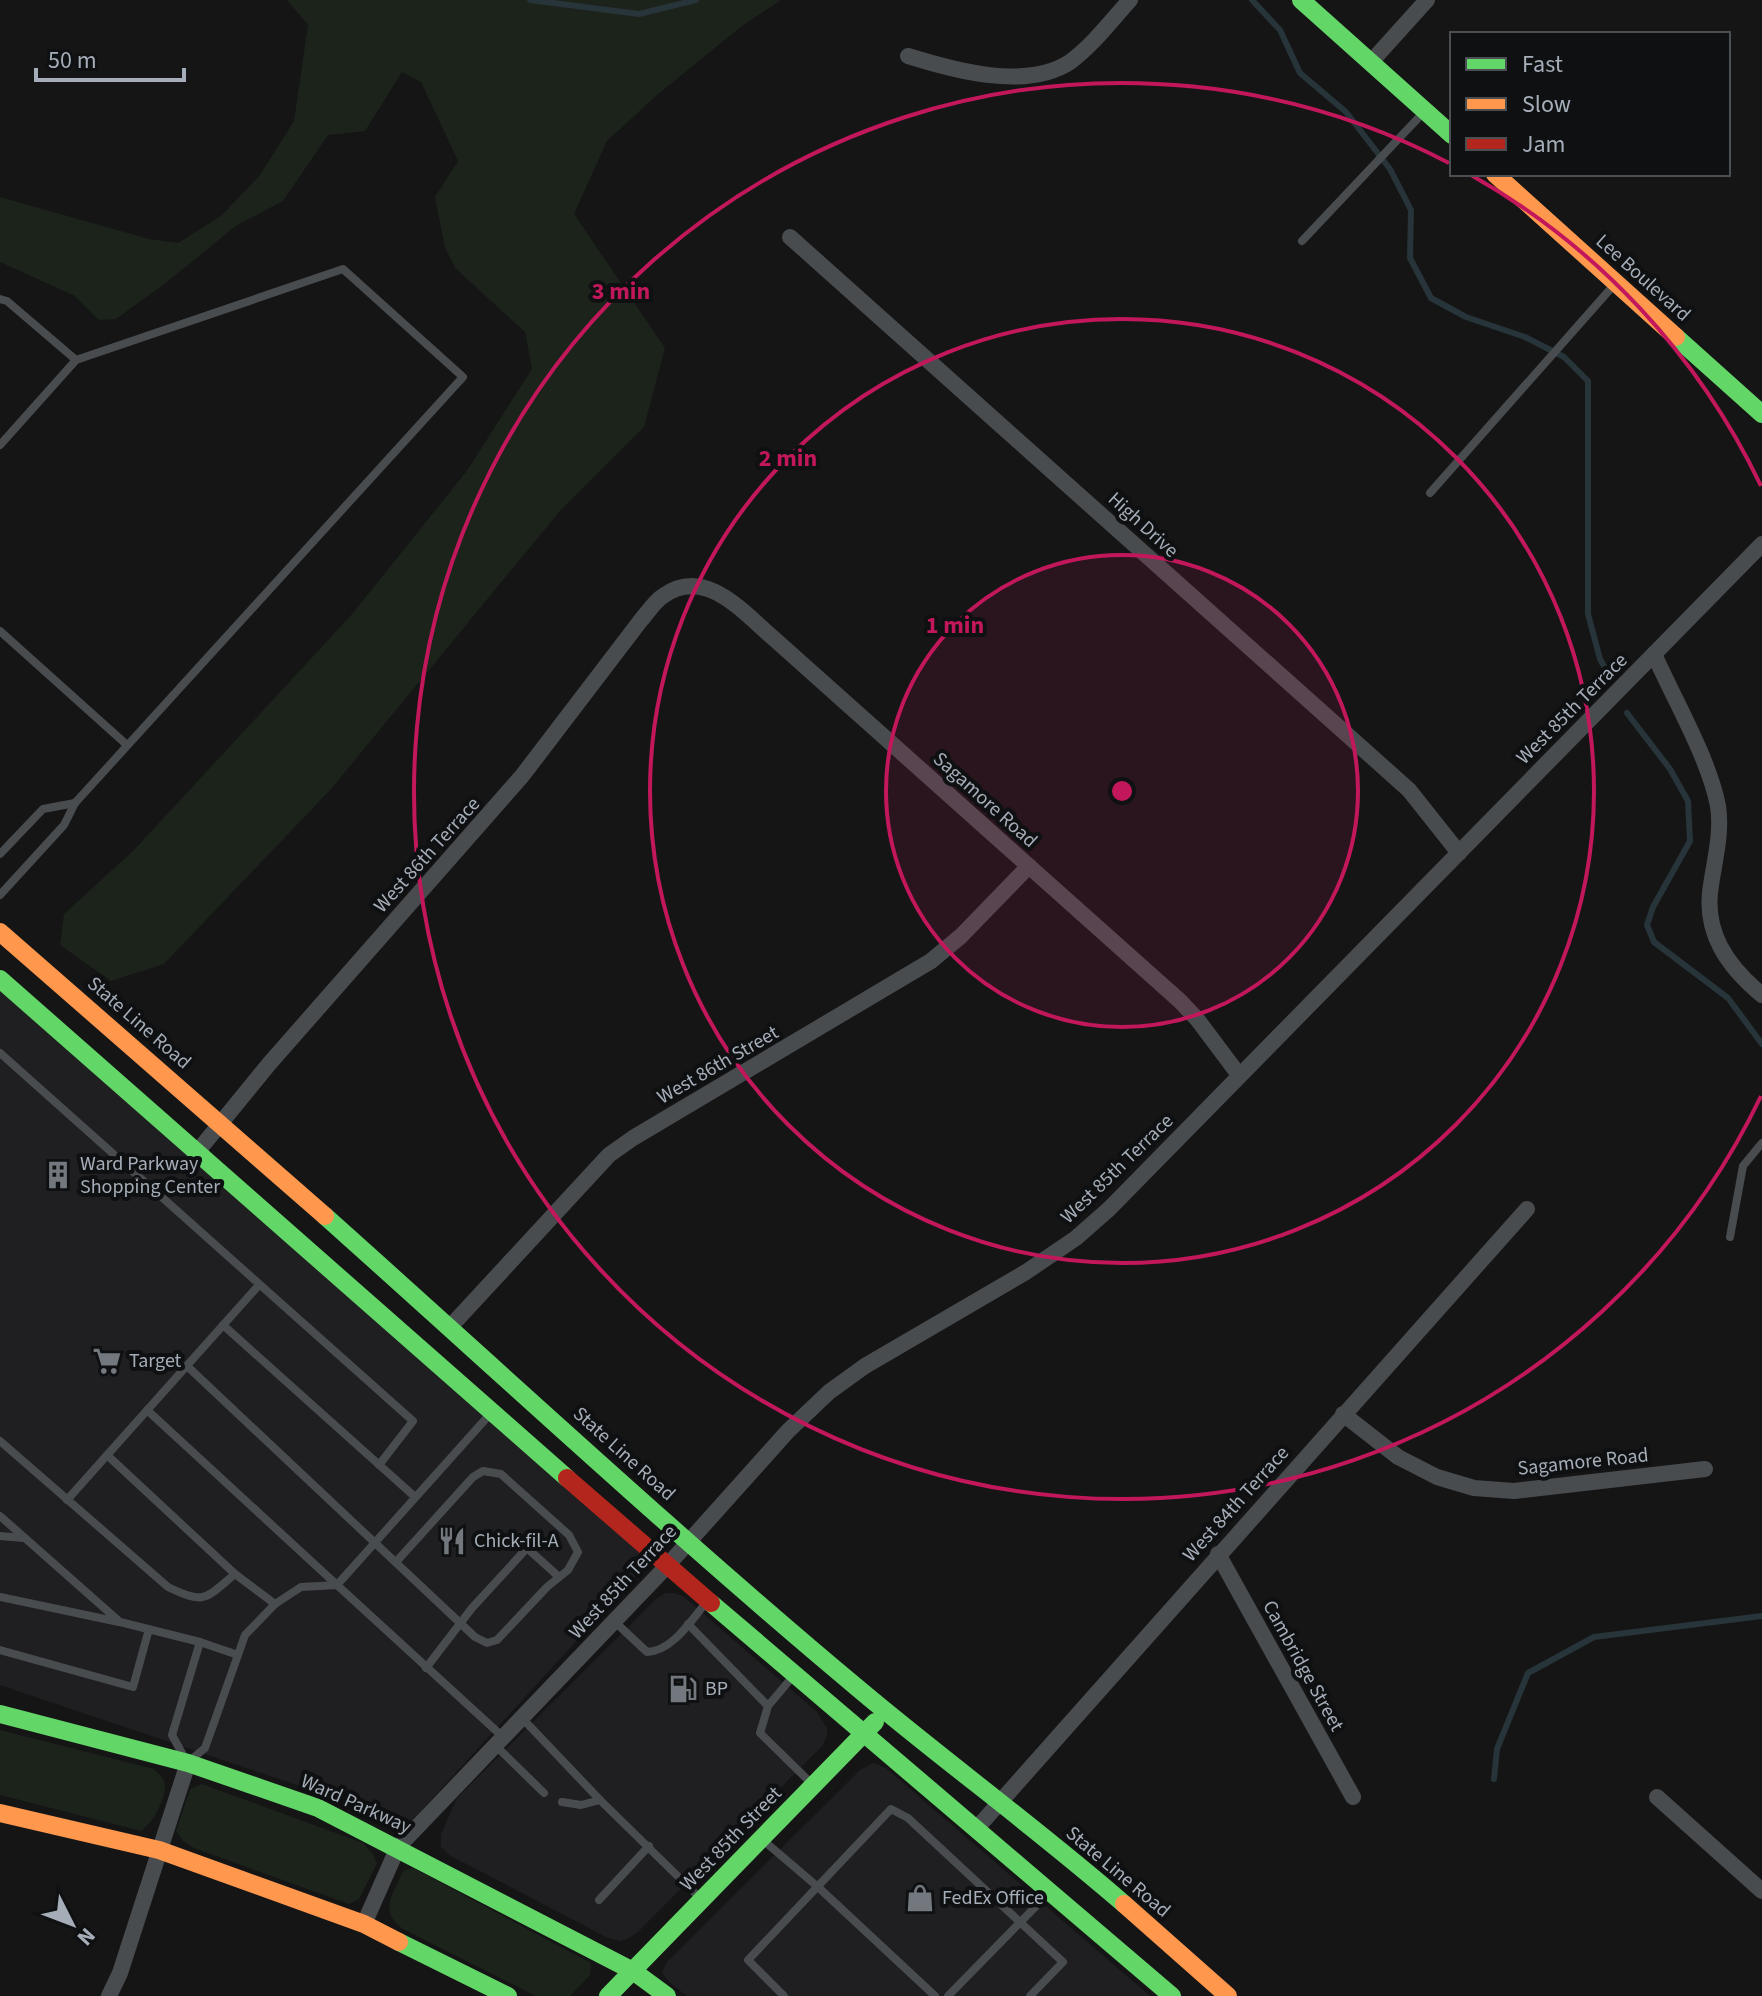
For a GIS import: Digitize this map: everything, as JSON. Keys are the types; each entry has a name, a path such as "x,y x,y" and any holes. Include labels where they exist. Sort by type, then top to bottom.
{"main road":[{"path":"1301,0 1450,133"},
{"name":"Lee Boulevard","path":"1497,176 1762,414"},
{"name":"State Line Road","path":"0,932 221,1123 689,1542 885,1712 1079,1865 1228,1996"},
{"path":"0,979 667,1566 1172,1996"},
{"name":"West 85th Street","path":"608,1996 885,1712"},
{"name":"Ward Parkway","path":"0,1714 188,1763 318,1808 633,1971 667,1996"},
{"path":"0,1813 159,1850 364,1924 508,1996"}],"street":[{"path":"908,56 969,74 1035,74 1066,64 1086,49 1130,0"},
{"path":"1371,62 1427,0"},
{"name":"High Drive","path":"790,237 1409,790 1459,853"},
{"name":"West 85th Terrace","path":"398,1847 667,1566 788,1431 829,1392 865,1366 1026,1272 1076,1238 1109,1209 1762,544"},
{"name":"Sagamore Road","path":"682,586 711,588 728,600 1180,1001 1239,1075"},
{"name":"West 86th Terrace","path":"198,1151 321,1005 504,798 641,620 662,596 682,586"},
{"path":"1654,654 1701,759 1717,804 1720,826 1710,889 1717,940 1722,954 1762,995"},
{"name":"West 86th Street","path":"450,1327 609,1155 931,961 961,936 1029,866"},
{"name":"West 84th Terrace","path":"977,1828 1527,1209"},
{"name":"Sagamore Road","path":"1343,1414 1398,1457 1437,1477 1474,1488 1514,1491 1705,1469"},
{"name":"Cambridge Street","path":"1218,1554 1353,1797"},
{"path":"109,1996 120,1973 188,1763"},
{"path":"1657,1797 1762,1891"},
{"path":"364,1924 398,1847"}],"lane":[{"path":"1302,241 1425,111"},
{"path":"0,445 76,360 343,269 463,377 75,803 64,825 0,895"},
{"path":"1430,493 1616,282"},
{"path":"0,309 4,300 76,360"},
{"path":"0,631 127,745"},
{"path":"0,854 43,809 75,803"},
{"path":"0,1053 413,1421 379,1465"},
{"path":"1730,1237 1743,1166 1762,1143"},
{"path":"67,1500 259,1285"},
{"path":"223,1325 414,1496"},
{"path":"187,1366 475,1637 487,1643 497,1640 575,1561 578,1552 569,1535 501,1474 483,1471 473,1477 396,1562"},
{"path":"147,1410 426,1668 500,1742 535,1784 546,1789"},
{"path":"200,1642 172,1735 188,1763 205,1748 245,1635 275,1604 301,1587 337,1585 491,1412"},
{"path":"0,1441 168,1587 192,1598 208,1597 235,1574"},
{"path":"107,1455 235,1574 275,1604"},
{"path":"0,1516 120,1622"},
{"path":"0,1536 25,1538"},
{"path":"426,1668 527,1548 559,1577"},
{"path":"0,1597 149,1629 238,1655"},
{"path":"614,1621 647,1652 657,1652 675,1639 708,1601"},
{"path":"688,1624 768,1706"},
{"path":"0,1650 133,1687 149,1629"},
{"path":"794,1674 768,1706 760,1733 814,1786"},
{"path":"522,1718 600,1800 703,1900"},
{"path":"566,1800 581,1805 600,1800"},
{"path":"784,1996 748,1960 891,1809 908,1818 1063,1962 1030,1996"},
{"path":"762,1840 818,1887 935,1996"},
{"path":"599,1900 649,1846"},
{"path":"948,1996 1051,1892"}],"shaded area":[{"path":"287,0 781,0 742,26 657,95 607,141 574,214 665,348 644,427 559,512 331,789 164,964 111,981 60,945 64,914 134,850 353,613 466,472 532,369 525,332 456,269 445,248 435,197 458,161 421,82 402,72 365,131 328,135 283,201 237,225 116,319 99,320 75,296 0,262 0,197 149,239 178,243 221,216 260,175 294,121 308,25"},
{"name":"Ward Parkway Shopping Center","path":"0,987 654,1556 410,1823 0,1685"},
{"path":"666,1593 684,1597 817,1712 827,1728 827,1736 823,1745 639,1931 620,1941 608,1938 449,1855 441,1847 441,1834 457,1798 657,1598"},
{"path":"0,1730 154,1769 165,1785 158,1811 141,1831 0,1795"},
{"path":"873,1763 886,1768 1150,1996 687,1996 670,1983 662,1973 666,1963 860,1770"},
{"path":"202,1784 363,1843 377,1863 359,1899 349,1904 194,1848 183,1841 176,1831 190,1789"},
{"path":"413,1868 591,1963 590,1975 570,1996 536,1996 403,1929 391,1916 390,1902 403,1871"}],"waterway":[{"path":"530,0 639,14 696,0"},
{"path":"1252,0 1280,30 1300,73 1346,112 1390,169 1411,210 1410,258 1431,298 1466,317 1525,337 1564,357 1588,381 1588,614 1600,659 1609,675"},
{"path":"1627,713 1670,769 1688,801 1690,841 1653,907 1647,925 1654,942 1728,998 1762,1044"},
{"path":"1494,1779 1497,1749 1528,1673 1594,1637 1762,1616"}],"traffic: fast":[{"path":"1301,0 1450,133"},
{"path":"1676,337 1762,414"},
{"path":"0,979 567,1478"},
{"path":"325,1216 792,1633 1124,1904"},
{"path":"711,1603 1172,1996"},
{"path":"0,1714 188,1763 318,1808 633,1971 667,1996"},
{"path":"608,1996 875,1722"},
{"path":"399,1942 508,1996"}],"traffic: slow":[{"path":"1497,176 1676,337"},
{"path":"0,932 325,1216"},
{"path":"0,1813 159,1850 364,1924 399,1942"},
{"path":"1124,1904 1228,1996"}],"traffic: jam":[{"path":"567,1478 711,1603"}],"place":[{"name":"Ward Parkway Shopping Center","path":"58,1175"},
{"name":"Target","path":"107,1361"},
{"name":"Chick-fil-A","path":"452,1541"},
{"name":"BP","path":"683,1689"},
{"name":"FedEx Office","path":"920,1898"}]}
